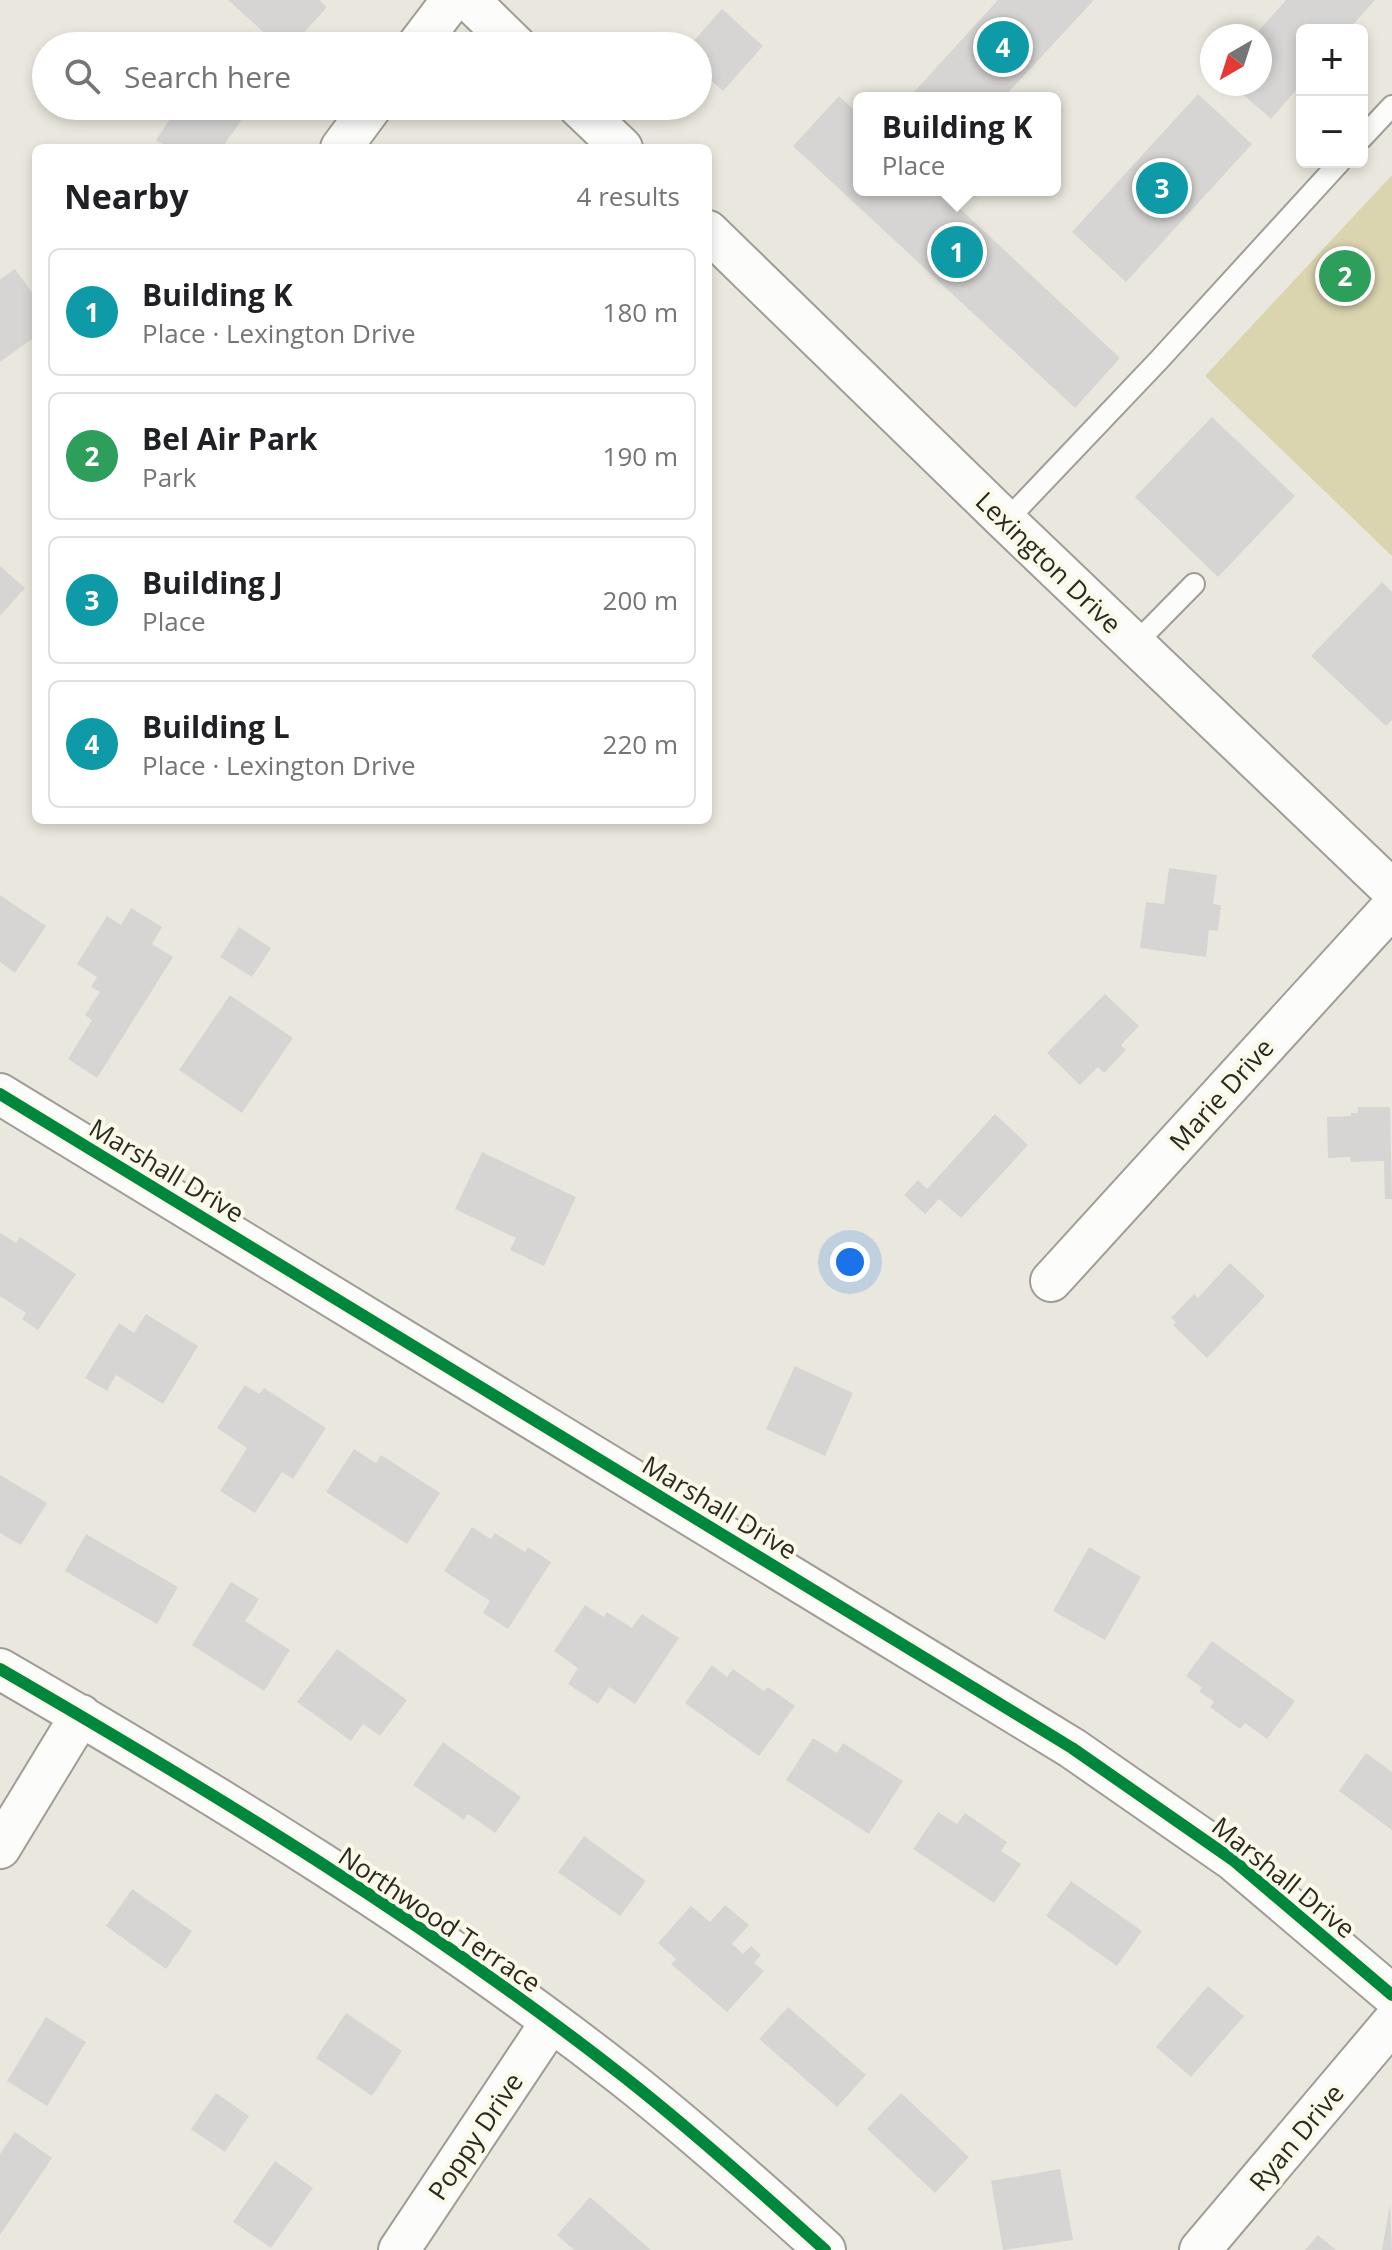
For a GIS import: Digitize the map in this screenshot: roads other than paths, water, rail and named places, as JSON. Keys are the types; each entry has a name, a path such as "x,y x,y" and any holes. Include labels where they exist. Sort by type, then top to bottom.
{"street":[{"path":"428,32 452,0"},
{"path":"469,0 502,32"},
{"path":"344,144 362,120"},
{"path":"593,120 618,144"},
{"name":"Lexington Drive","path":"712,235 1392,890"},
{"name":"Marie Drive","path":"1051,1281 1392,907"},
{"name":"Marshall Drive","path":"0,1094 1072,1748 1233,1860 1392,1995"},
{"name":"Northwood Terrace","path":"0,1669 81,1715 332,1871 551,2022 624,2077 742,2175 825,2250"},
{"path":"0,1848 81,1715"},
{"name":"Poppy Drive","path":"399,2250 551,2022"},
{"name":"Ryan Drive","path":"1200,2250 1392,2023"}],"lane":[{"path":"1368,132 1392,106"},
{"path":"1006,521 1335,168"},
{"path":"1135,644 1194,584"}],"place":[{"name":"Building L","path":"1003,47"},
{"name":"Building J","path":"1162,188"},
{"name":"Building K","path":"957,252"},
{"name":"Bel Air Park","path":"1345,276"}]}
